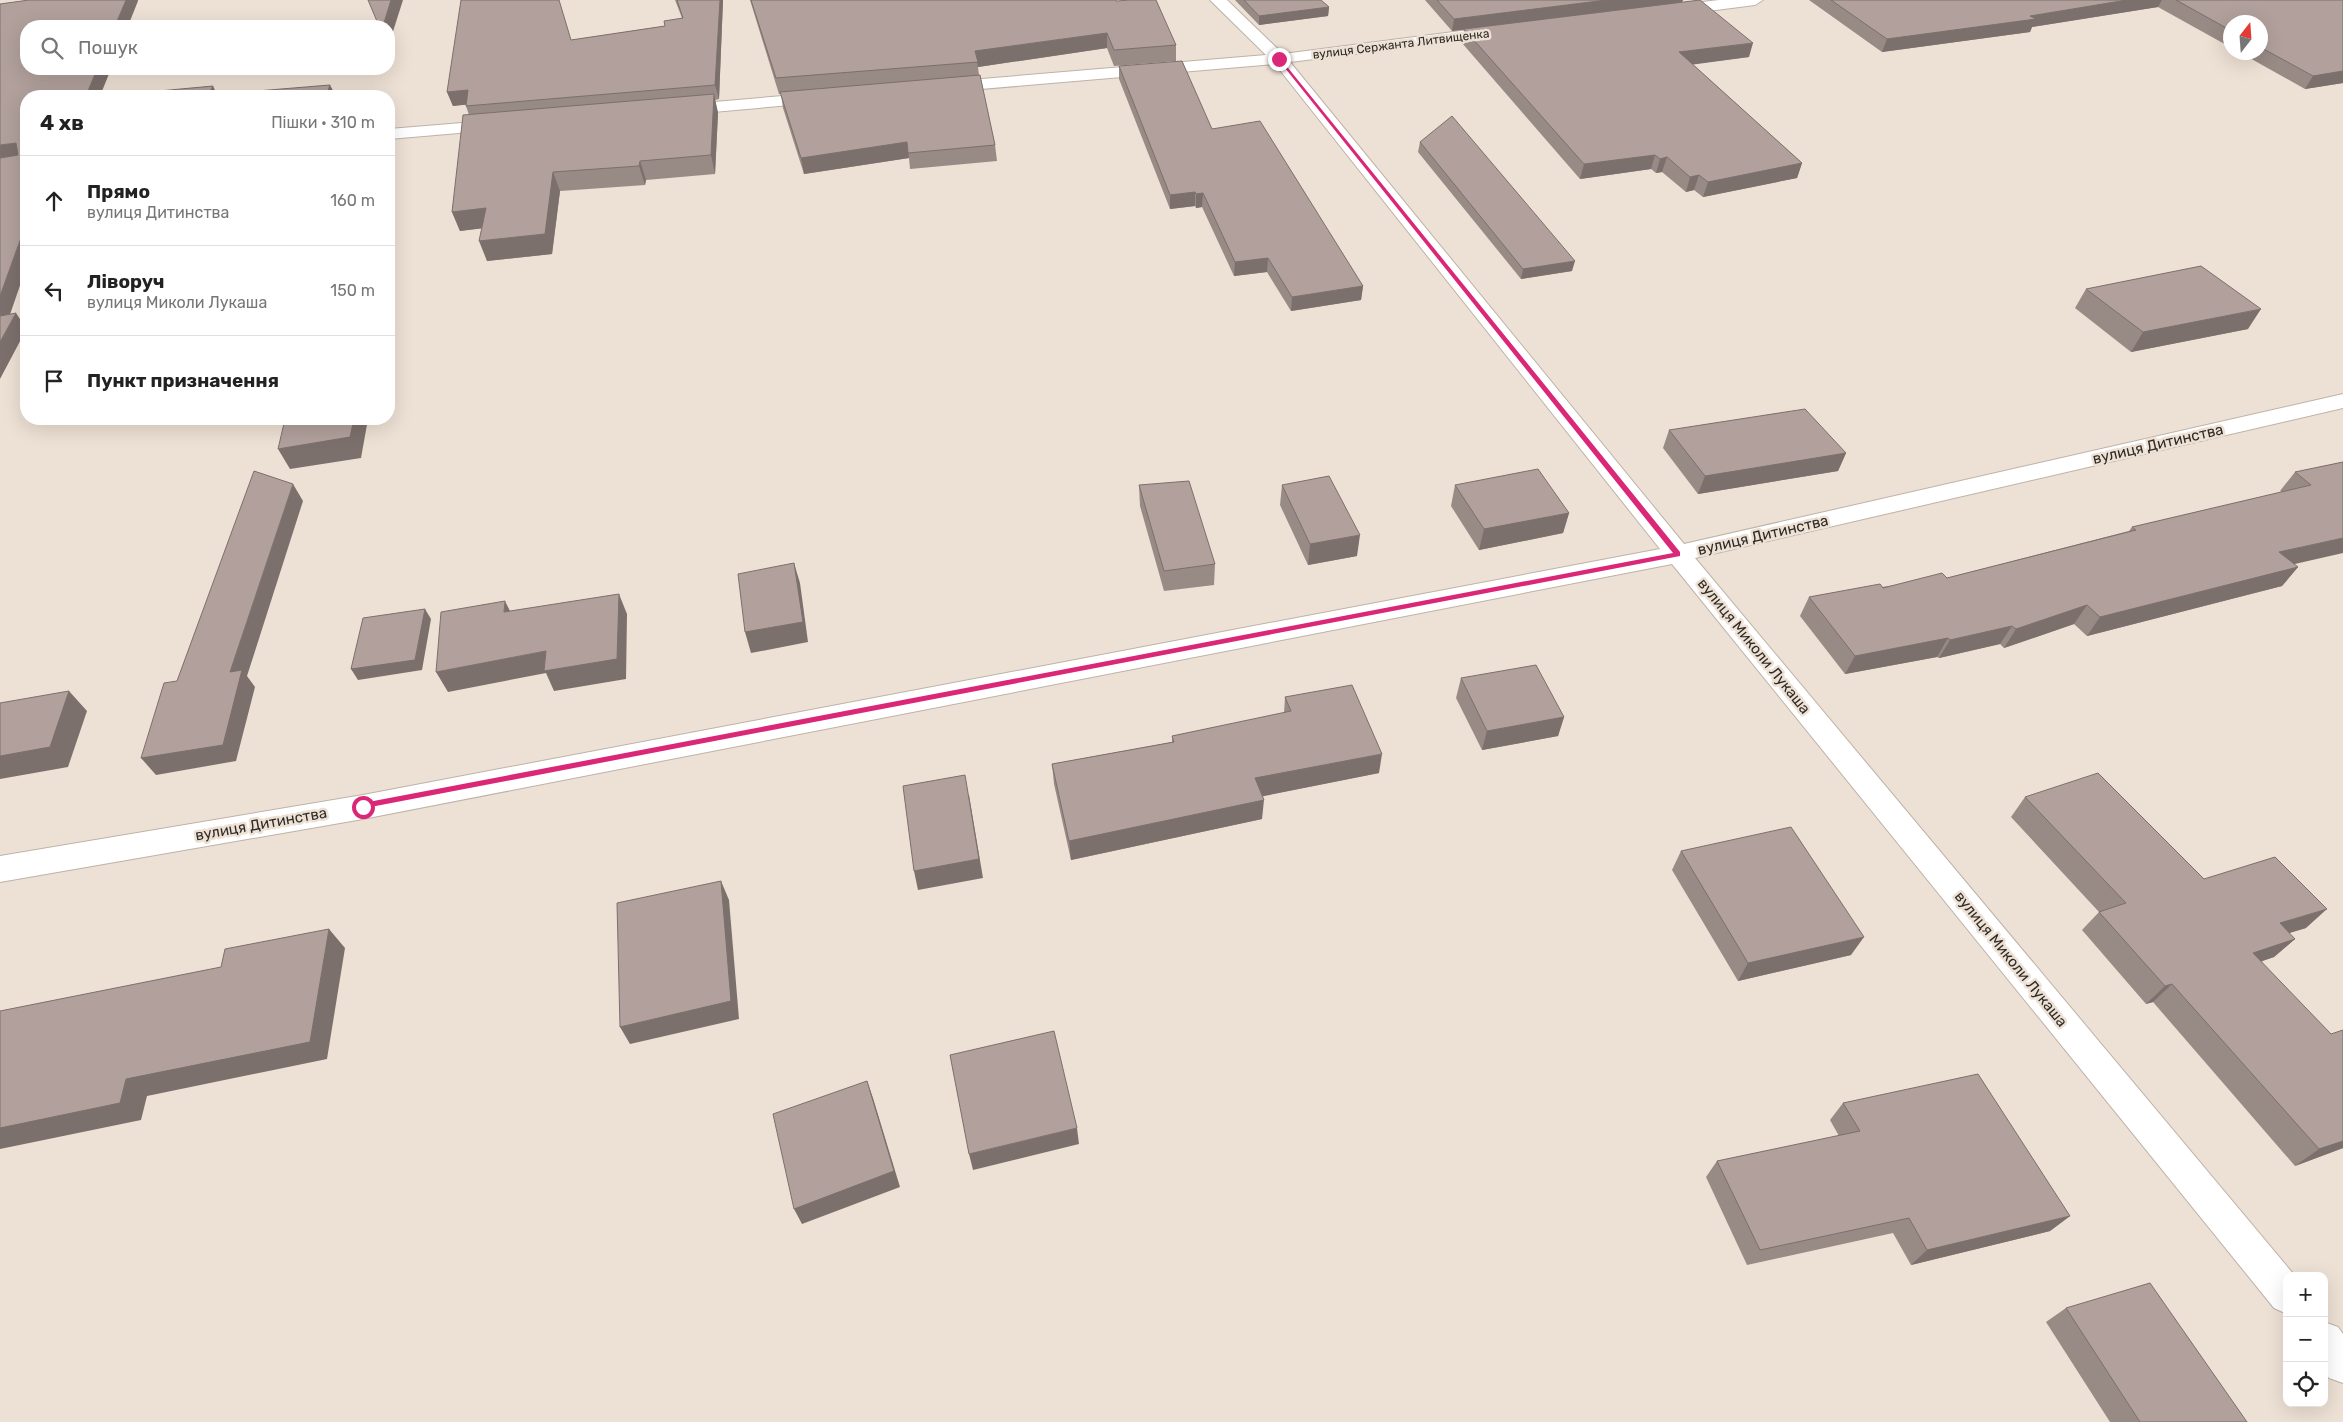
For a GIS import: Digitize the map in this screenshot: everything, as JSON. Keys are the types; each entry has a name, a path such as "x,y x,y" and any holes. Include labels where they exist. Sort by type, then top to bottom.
{"street":[{"name":"вулиця Миколи Лукаша","path":"1218,0 1279,59 1678,554 2283,1290"},
{"path":"1656,12 1755,0"},
{"name":"вулиця Сержанта Литвищенка","path":"933,88 1279,59 1517,29"},
{"path":"666,111 834,96"},
{"path":"395,133 517,123"},
{"name":"вулиця Дитинства","path":"0,869 363,807 1678,554 2343,401"},
{"path":"2328,1346 2343,1364"}],"building":[{"path":"29,0 126,0 118,20 20,20 20,75 95,75 88,90 20,90 20,241 0,296 0,158 18,155 16,143 0,145 0,4"},
{"path":"368,0 391,0 385,20 376,20"},
{"path":"461,0 559,0 571,40 665,26 664,21 683,18 677,0 720,0 715,85 466,106 468,90 447,92"},
{"path":"751,0 1156,0 1176,45 1114,50 1107,33 975,51 978,62 776,78"},
{"path":"1244,0 1321,0 1329,7 1259,16"},
{"path":"1437,0 1607,0 1454,19"},
{"path":"1700,0 1753,43 1679,52 1802,163 1708,182 1699,175 1690,177 1667,157 1660,159 1655,155 1584,164 1464,29"},
{"path":"1831,0 2127,0 2030,16 2036,19 1887,39"},
{"path":"2176,0 2343,0 2343,71 2313,76 2268,51 2268,15 2223,15 2223,26"},
{"path":"1182,61 1212,129 1260,121 1363,286 1292,297 1268,258 1235,262 1203,193 1170,195 1119,66"},
{"path":"980,75 995,145 908,153 907,142 801,158 780,92"},
{"path":"330,85 328,90 269,90"},
{"path":"213,86 211,90 170,90"},
{"path":"714,94 711,155 640,161 639,166 553,172 545,234 479,241 486,208 452,212 463,115"},
{"path":"1452,116 1575,261 1523,269 1420,142"},
{"path":"2201,266 2261,309 2143,332 2086,289"},
{"path":"16,313 0,342 0,316"},
{"path":"1805,409 1846,453 1705,476 1669,430"},
{"path":"284,425 353,425 350,437 278,449"},
{"path":"2343,462 2343,538 2279,552 2298,567 2100,617 2087,605 2016,629 2012,626 1950,640 1948,638 1855,656 1809,597 1880,584 1883,588 1942,573 1947,578 2136,530 2132,527 2311,485 2295,472"},
{"path":"1538,469 1569,513 1484,529 1455,485"},
{"path":"254,471 293,484 230,672 242,670 223,745 141,758 164,683 177,681"},
{"path":"1329,476 1360,535 1310,544 1282,485"},
{"path":"1189,481 1215,564 1164,571 1139,485"},
{"path":"794,563 803,622 745,632 738,574"},
{"path":"619,594 617,659 544,671 546,651 436,672 441,612 505,601 504,612"},
{"path":"425,609 415,660 351,669 363,618"},
{"path":"1536,665 1564,717 1487,731 1461,678"},
{"path":"1352,685 1382,754 1255,778 1264,800 1069,841 1052,764 1174,742 1172,736 1291,711 1285,697"},
{"path":"69,691 50,747 0,756 0,703"},
{"path":"2098,773 2204,879 2275,857 2327,909 2280,923 2295,939 2253,953 2331,1034 2343,1030 2343,1141 2319,1149 2172,984 2165,986 2099,912 2126,903 2025,797"},
{"path":"965,775 979,859 914,871 903,786"},
{"path":"1791,827 1864,937 1748,963 1681,851"},
{"path":"721,881 731,1001 620,1027 617,903"},
{"path":"329,929 310,1042 126,1079 120,1103 0,1128 0,1011 221,967 225,949"},
{"path":"1054,1031 1077,1128 969,1154 950,1055"},
{"path":"1978,1074 2070,1216 1927,1250 1909,1218 1760,1250 1717,1161 1860,1131 1843,1103"},
{"path":"867,1081 894,1171 794,1209 773,1114"},
{"path":"2150,1283 2247,1422 2140,1422 2066,1308"}],"route":[{"path":"363,807 1678,554 1279,59"}]}
